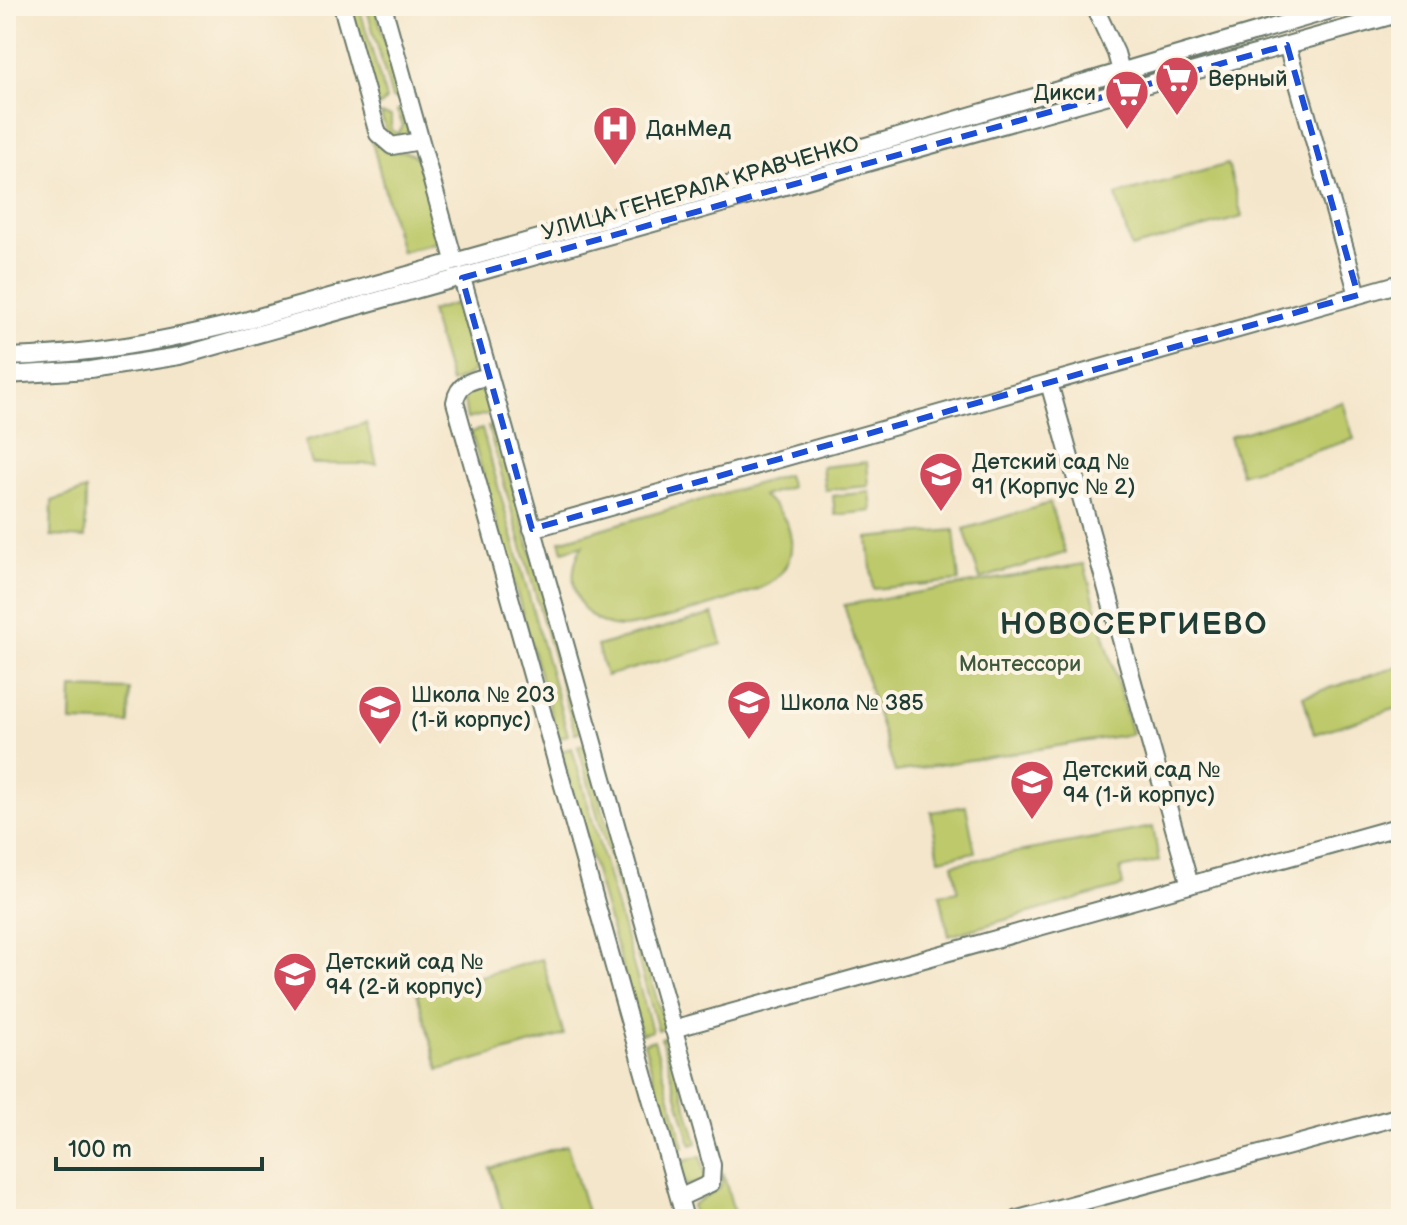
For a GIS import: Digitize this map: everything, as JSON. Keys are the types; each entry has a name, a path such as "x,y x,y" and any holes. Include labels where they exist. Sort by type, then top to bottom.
{"street":[{"path":"342,6 378,134 392,146 420,141"},
{"path":"383,6 454,260"},
{"path":"1094,6 1126,91"},
{"name":"УЛИЦА ГЕНЕРАЛА КРАВЧЕНКО","path":"6,357 88,354 143,346 248,320 1121,73 1345,6"},
{"name":"УЛИЦА ГЕНЕРАЛА КРАВЧЕНКО","path":"6,375 90,370 180,356 1401,13"},
{"path":"1287,45 1358,295"},
{"path":"462,278 713,1175 705,1189 679,1198"},
{"path":"532,529 1401,283"},
{"path":"489,376 464,384 457,392 455,402 685,1219"},
{"path":"1049,383 1190,885"},
{"path":"673,1029 1401,826"},
{"path":"1018,1219 1401,1116"}],"highlighted area":[{"path":"1287,45 1358,295 532,529 462,278"}],"green space":[{"path":"350,6 359,6 386,99 382,105 378,106"},
{"path":"366,6 375,6 401,100 392,98"},
{"path":"404,108 409,131 396,140 386,131 381,114 391,116 391,129 398,134 403,126 397,111"},
{"path":"366,119 372,135 384,150 404,152 418,159 441,241 401,252"},
{"path":"1228,164 1242,217 1131,248 1116,195"},
{"path":"460,302 477,363 471,374 451,383 430,311"},
{"path":"475,388 486,394 491,413 467,419 463,394"},
{"path":"1343,402 1354,439 1241,474 1229,437"},
{"path":"366,423 377,464 312,464 305,441"},
{"path":"495,425 581,731 575,733 488,427"},
{"path":"482,429 568,735 558,738 471,432"},
{"path":"867,462 869,486 825,490 822,467"},
{"path":"787,475 791,487 762,496 781,514 791,537 788,561 772,582 723,601 631,626 605,624 584,608 574,584 577,558 583,545 563,551 560,541"},
{"path":"86,490 85,538 51,536 52,501"},
{"path":"870,492 872,511 835,515 833,496"},
{"path":"1050,503 1065,553 980,579 964,529"},
{"path":"954,530 959,581 873,589 868,538"},
{"name":"Монтессори","path":"1084,564 1132,734 895,772 844,605"},
{"path":"713,614 722,644 606,676 597,646"},
{"path":"1401,666 1401,707 1314,734 1303,696"},
{"path":"72,688 130,690 129,724 71,722"},
{"path":"584,744 665,1028 658,1030 578,746"},
{"path":"572,748 652,1031 641,1034 561,751"},
{"path":"966,806 975,852 939,859 931,812"},
{"path":"1153,827 1159,861 1120,869 1123,886 949,936 940,894 958,891 953,864"},
{"path":"542,959 564,1035 439,1070 417,994"},
{"path":"667,1036 697,1143 691,1145 661,1038"},
{"path":"654,1040 684,1147 674,1150 644,1043"},
{"path":"567,1145 589,1219 505,1219 490,1168"},
{"path":"701,1156 706,1180 686,1186 677,1163"},
{"path":"723,1173 736,1219 694,1219 692,1205 720,1188"}],"place":[{"name":"Верный","path":"1177,117"},
{"name":"Дикси","path":"1127,131"},
{"name":"ДанМед","path":"615,167"},
{"name":"Детский сад № 91 (Корпус № 2)","path":"941,513"},
{"name":"Школа № 385","path":"749,741"},
{"name":"Школа № 203 (1-й корпус)","path":"380,746"},
{"name":"Детский сад № 94 (1-й корпус)","path":"1032,821"},
{"name":"Детский сад № 94 (2-й корпус)","path":"295,1013"}],"district":[{"name":"НОВОСЕРГИЕВО","path":"1134,624"}]}
